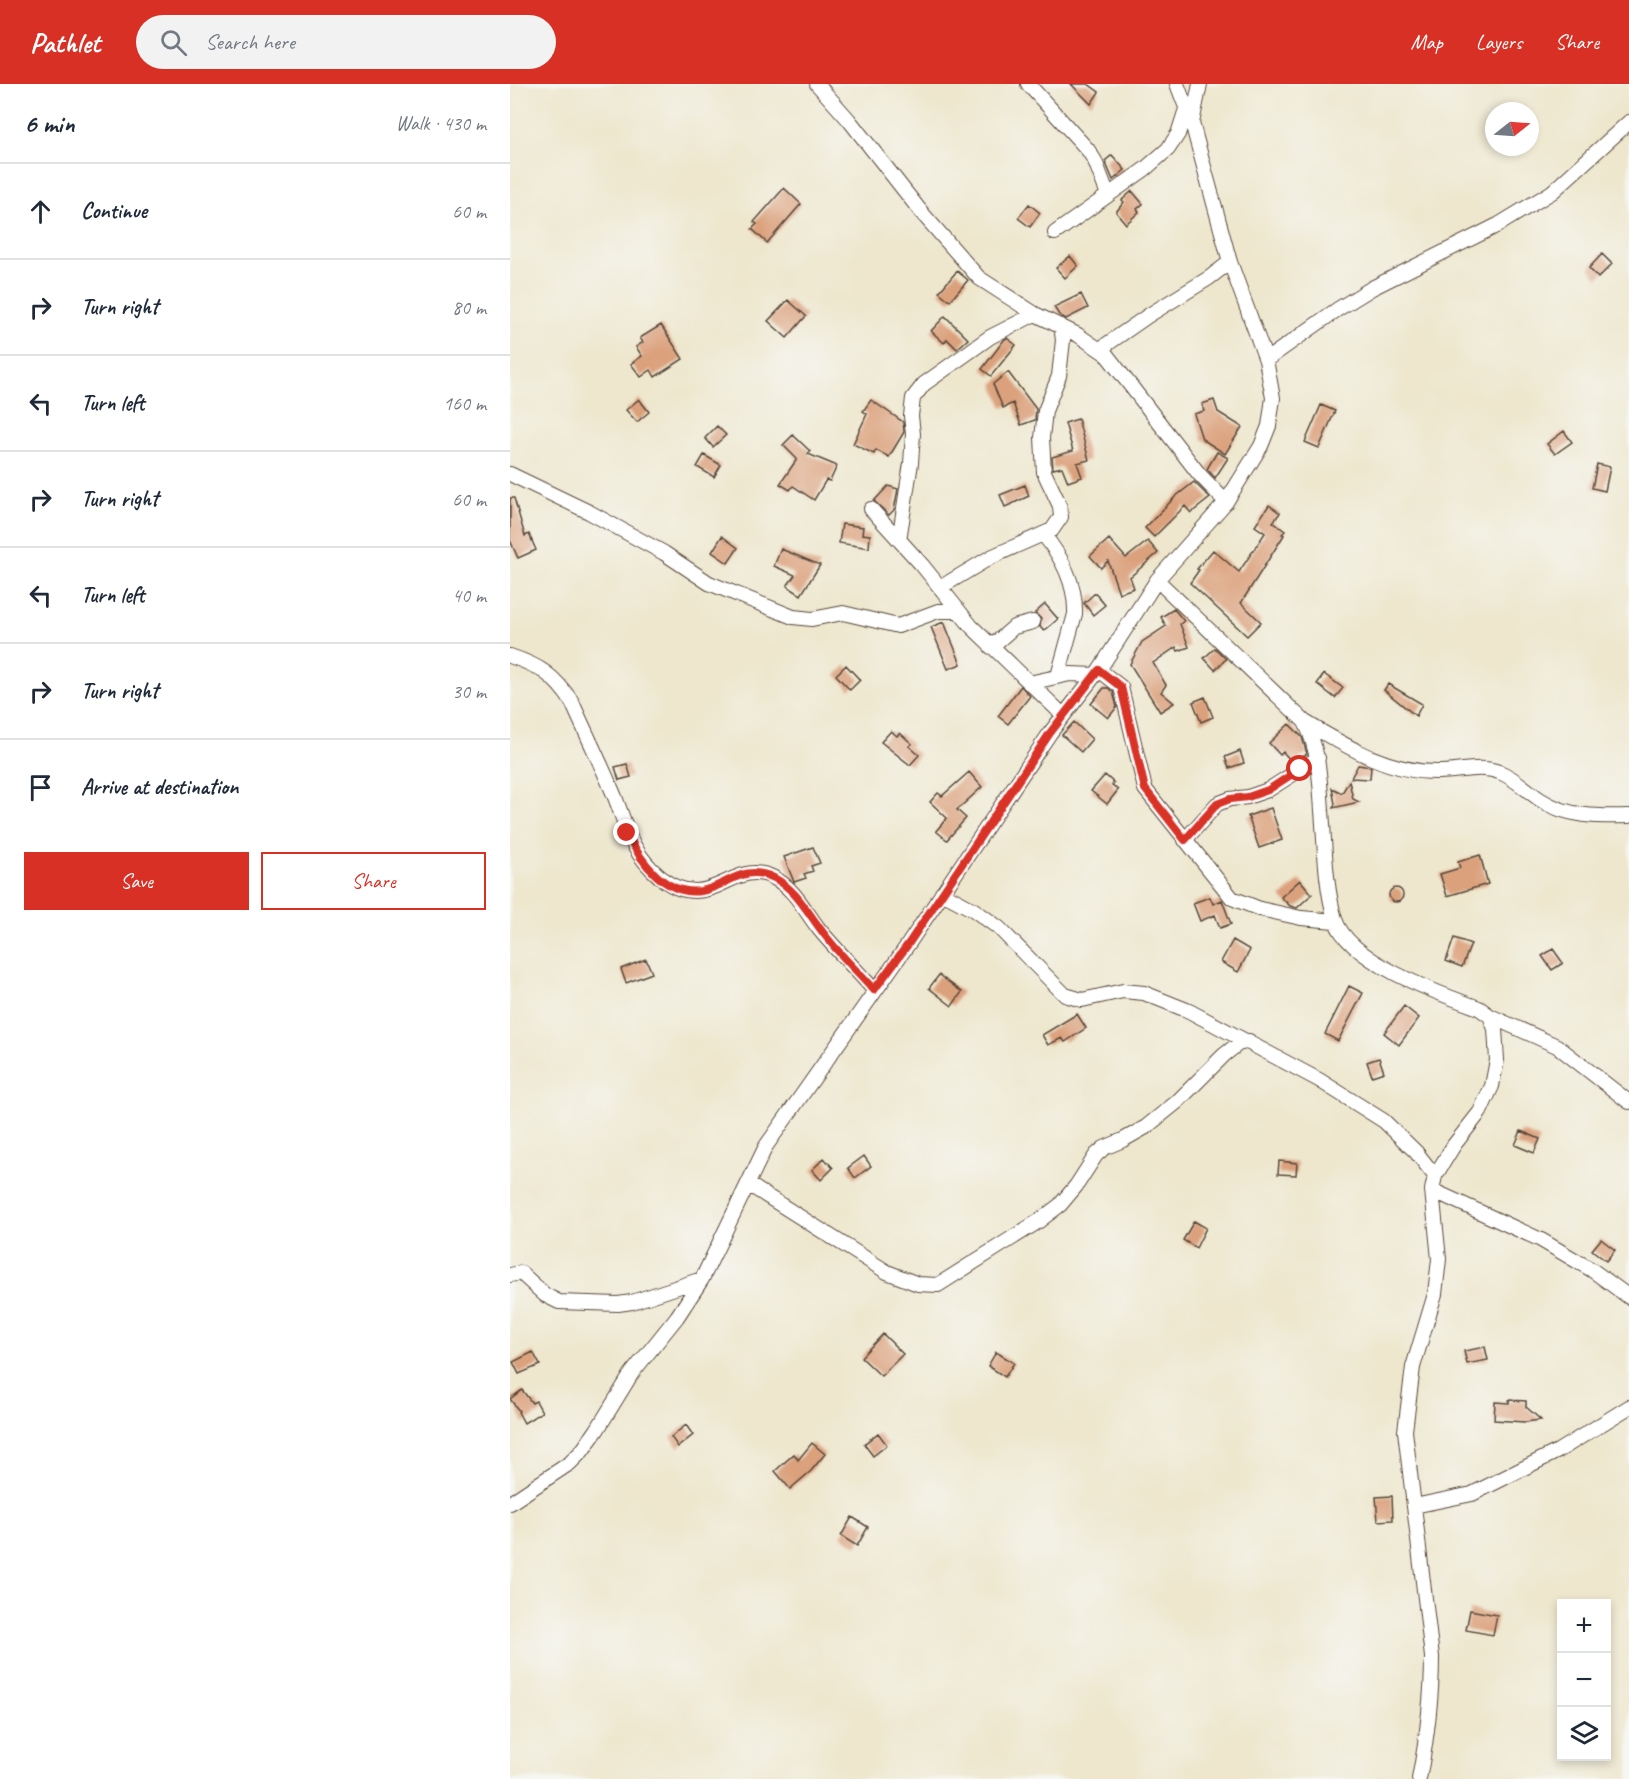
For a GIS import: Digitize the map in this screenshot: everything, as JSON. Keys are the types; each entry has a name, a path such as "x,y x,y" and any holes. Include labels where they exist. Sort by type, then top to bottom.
{"street":[{"path":"817,84 849,120 922,213 980,278 1035,314 1078,335 1100,350 1120,370 1199,474 1226,502"},
{"path":"1028,84 1088,150 1095,161 1108,195"},
{"path":"510,1503 555,1474 582,1451 632,1373 677,1317 702,1279 766,1146 1063,715 1097,672 1157,580 1226,502 1261,446 1269,426 1272,398 1266,360 1230,262 1192,123 1177,84"},
{"path":"1192,123 1200,84"},
{"path":"1055,233 1145,169 1168,149 1178,134 1186,109"},
{"path":"1266,360 1372,288 1498,225 1552,192 1629,122"},
{"path":"1100,350 1230,262"},
{"path":"899,540 911,463 913,398 924,384 990,337 1035,314"},
{"path":"940,588 991,557 1052,530 1061,517 1060,506 1044,472 1042,438 1045,411 1059,376 1063,340 1061,326"},
{"path":"510,474 599,517 664,553 709,583 793,617 812,619 843,613 898,626 938,611 957,611"},
{"path":"871,509 940,588 957,611 991,647 1063,715"},
{"path":"1043,534 1064,563 1076,604 1076,614 1058,676"},
{"path":"1157,580 1305,722 1348,747 1386,764 1410,770 1437,773 1487,769 1500,772 1558,809 1598,817 1629,816"},
{"path":"991,647 1014,627 1033,622"},
{"path":"510,656 526,660 539,667 563,688 572,702 617,802 636,852 645,865 667,884 684,891 702,891 743,874 762,873 776,879 790,890 831,943 874,990"},
{"path":"1029,682 1076,673 1097,672 1121,687 1145,789 1232,898 1241,903 1301,918 1335,921"},
{"path":"1305,722 1313,738 1318,758 1329,888 1335,921 1347,940 1369,958 1395,973 1479,1008 1490,1016 1557,1046 1629,1102"},
{"path":"1185,840 1217,804 1268,790 1318,758"},
{"path":"942,893 974,910 999,928 1065,995 1082,999 1123,991 1144,993 1189,1011 1319,1080 1384,1121 1416,1152 1433,1183 1439,1259 1436,1294 1413,1367 1405,1431 1432,1658 1432,1693 1428,1734 1419,1779"},
{"path":"1433,1183 1454,1145 1480,1112 1492,1086 1497,1060 1497,1042 1490,1016"},
{"path":"748,1184 887,1272 918,1284 938,1285 1039,1221 1060,1204 1076,1186 1096,1155 1104,1148 1146,1127 1177,1102 1224,1055 1238,1044 1249,1041"},
{"path":"1433,1183 1464,1206 1541,1240 1592,1270 1629,1297"},
{"path":"510,1275 521,1273 545,1294 559,1302 618,1304 632,1302 702,1279"},
{"path":"1414,1506 1472,1494 1558,1451 1629,1407"}],"building":[{"path":"1071,84 1088,84 1099,92 1091,104"},
{"path":"1112,155 1125,170 1113,180 1105,161"},
{"path":"784,188 801,204 767,243 752,229 757,224 754,222"},
{"path":"1132,191 1143,204 1137,209 1139,212 1126,224 1116,212 1124,202 1122,200"},
{"path":"1029,204 1040,213 1030,227 1018,218"},
{"path":"1602,254 1612,264 1598,278 1589,268"},
{"path":"1070,256 1078,266 1065,278 1056,268"},
{"path":"957,271 968,280 950,301 939,292"},
{"path":"1081,294 1088,308 1066,319 1059,315 1054,307"},
{"path":"788,300 806,316 787,338 768,321"},
{"path":"945,316 968,339 957,349 947,339 944,343 931,331"},
{"path":"661,325 683,359 655,377 651,370 641,377 631,364 642,356 636,347 643,342 640,338"},
{"path":"1007,338 1016,345 991,376 982,369"},
{"path":"1008,372 1036,409 1035,420 1021,425 1013,403 1003,408 993,384"},
{"path":"639,399 649,412 637,422 626,410"},
{"path":"871,400 903,422 904,432 889,457 876,450 874,454 853,444 867,414 863,411"},
{"path":"1214,400 1218,412 1242,427 1225,454 1202,439 1194,414 1204,411 1202,404"},
{"path":"1321,405 1335,411 1319,448 1305,442"},
{"path":"1078,419 1089,460 1077,463 1082,477 1068,482 1062,467 1053,469 1052,457 1073,451 1065,423"},
{"path":"717,426 726,435 713,447 705,438"},
{"path":"1564,431 1572,442 1555,454 1547,444"},
{"path":"793,435 810,451 808,454 837,466 830,481 826,480 814,500 793,486 790,490 780,484 797,459 783,445"},
{"path":"1217,452 1228,458 1215,478 1207,469"},
{"path":"704,455 721,465 714,477 697,467"},
{"path":"1597,464 1610,467 1605,491 1592,488"},
{"path":"1194,482 1210,498 1191,513 1185,506 1154,537 1145,528 1175,497"},
{"path":"1025,485 1029,496 1005,507 1000,495"},
{"path":"888,486 898,489 894,510 889,515 874,501"},
{"path":"510,498 514,498 525,536 529,534 536,550 518,558 510,540"},
{"path":"1269,505 1280,513 1273,522 1285,531 1241,603 1261,622 1247,636 1190,583 1199,570 1197,569 1213,550 1239,572 1265,533 1255,526"},
{"path":"842,524 863,527 862,534 870,535 869,548 839,543"},
{"path":"722,536 738,548 728,563 712,552"},
{"path":"1109,539 1126,558 1148,541 1158,553 1130,577 1134,588 1119,593 1108,561 1101,568 1090,556"},
{"path":"781,549 820,565 801,595 787,586 795,575 774,566"},
{"path":"1095,593 1105,605 1093,615 1084,603"},
{"path":"1045,604 1058,619 1044,631 1040,627 1041,619 1035,613"},
{"path":"1174,609 1184,621 1180,624 1189,647 1178,651 1176,647 1153,663 1166,685 1161,692 1174,703 1160,712 1130,664 1142,642 1166,626 1161,617"},
{"path":"944,622 961,664 948,669 931,627"},
{"path":"1215,648 1226,659 1215,670 1204,658"},
{"path":"846,665 860,680 850,690 836,675"},
{"path":"1324,674 1343,688 1335,698 1317,684"},
{"path":"1388,684 1422,704 1416,716 1384,690"},
{"path":"1021,686 1030,696 1008,724 998,716"},
{"path":"1104,688 1113,692 1117,707 1108,718 1091,704"},
{"path":"1205,697 1213,717 1201,722 1193,702"},
{"path":"1074,722 1092,739 1081,752 1062,735"},
{"path":"1289,724 1302,737 1307,754 1293,763 1283,752 1280,755 1269,743"},
{"path":"891,731 897,736 900,733 912,744 909,746 919,755 910,765 881,742"},
{"path":"1240,751 1244,763 1229,768 1225,757"},
{"path":"627,764 631,777 619,780 615,767"},
{"path":"1358,765 1371,767 1370,779 1351,778"},
{"path":"969,772 982,787 957,810 966,818 947,840 936,831 947,818 930,802 938,793 942,796"},
{"path":"1105,775 1118,790 1107,804 1091,791"},
{"path":"1349,781 1353,799 1359,802 1333,808 1335,804 1332,788 1342,793"},
{"path":"1271,808 1282,840 1259,848 1248,816"},
{"path":"813,847 820,863 811,866 813,871 804,874 806,878 794,882 784,857"},
{"path":"1480,855 1488,884 1447,896 1440,874 1460,868 1458,862"},
{"path":"1300,880 1312,894 1297,908 1290,906 1281,897"},
{"path":"1396,888 1401,890 1403,895 1401,900 1396,902 1391,900 1389,895 1391,890"},
{"path":"1210,897 1213,904 1222,900 1231,924 1220,928 1215,915 1200,921 1193,903"},
{"path":"1454,938 1471,944 1462,967 1446,961"},
{"path":"1233,940 1250,950 1238,972 1221,962"},
{"path":"1553,949 1563,963 1552,970 1542,956"},
{"path":"646,959 652,973 626,983 621,969"},
{"path":"939,975 962,992 952,1006 929,988"},
{"path":"1349,986 1363,993 1338,1041 1325,1034"},
{"path":"1404,1006 1419,1018 1399,1045 1384,1033"},
{"path":"1077,1014 1086,1028 1065,1042 1062,1038 1048,1045 1042,1035"},
{"path":"1379,1058 1384,1072 1372,1076 1367,1062"},
{"path":"1521,1131 1540,1139 1534,1153 1515,1145"},
{"path":"864,1156 871,1166 855,1178 848,1168"},
{"path":"824,1158 833,1168 821,1180 812,1170"},
{"path":"1279,1161 1297,1163 1296,1175 1278,1174"},
{"path":"1194,1221 1206,1228 1196,1248 1183,1240"},
{"path":"1601,1239 1615,1250 1606,1261 1592,1250"},
{"path":"883,1334 903,1354 881,1376 861,1357"},
{"path":"1485,1347 1488,1360 1467,1364 1464,1351"},
{"path":"533,1352 540,1365 519,1374 513,1362"},
{"path":"996,1352 1014,1363 1005,1377 988,1366"},
{"path":"522,1390 532,1403 536,1401 542,1412 524,1423 510,1399"},
{"path":"1509,1400 1526,1401 1526,1407 1541,1420 1525,1422 1494,1420 1495,1402 1509,1403"},
{"path":"686,1425 693,1435 678,1447 671,1437"},
{"path":"878,1433 887,1445 873,1456 864,1444"},
{"path":"812,1443 825,1454 811,1471 790,1489 775,1471 794,1454 798,1460"},
{"path":"1392,1496 1393,1520 1378,1521 1376,1497"},
{"path":"852,1517 868,1527 857,1546 841,1536"},
{"path":"1470,1610 1497,1615 1493,1635 1466,1630"}],"route":[{"path":"627,833 645,865 667,884 684,891 702,891 743,874 762,873 776,879 790,890 831,943 874,990 909,943 1050,733 1099,670 1117,683 1123,692 1145,789 1185,840 1217,804 1268,790 1300,769"}]}
